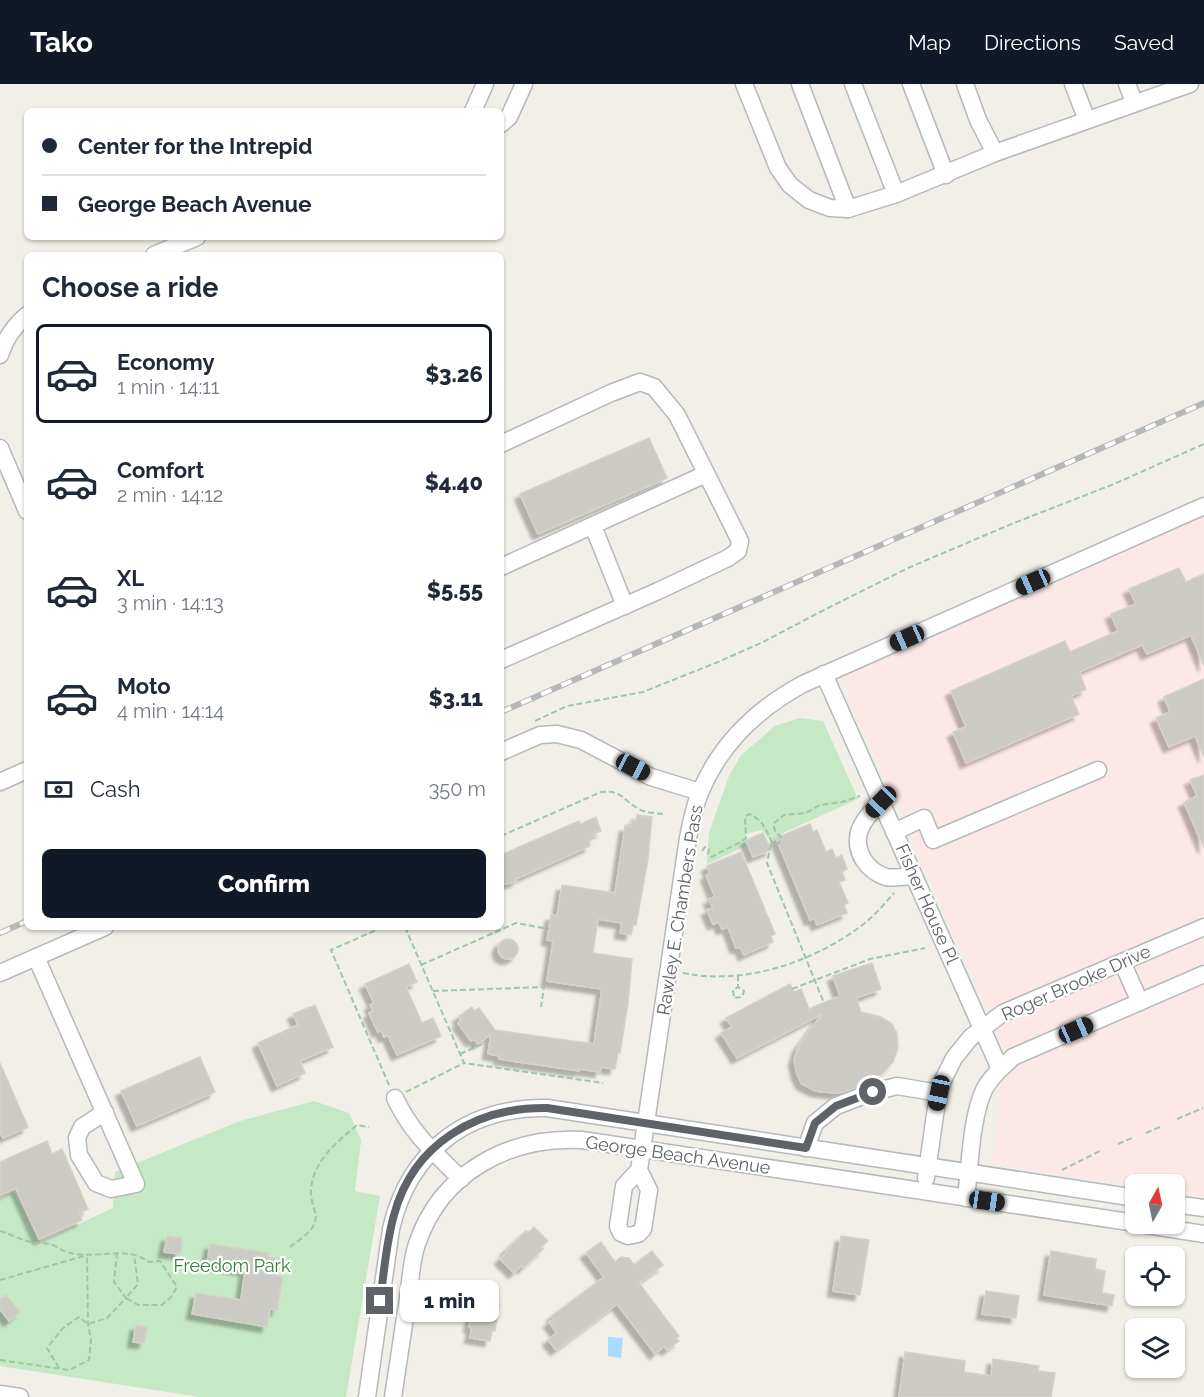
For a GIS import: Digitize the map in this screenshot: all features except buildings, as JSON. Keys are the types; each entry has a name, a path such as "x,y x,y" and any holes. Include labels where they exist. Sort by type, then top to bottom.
{"street":[{"path":"474,108 485,84"},
{"path":"504,121 509,117 524,84"},
{"path":"744,84 778,168 790,184 798,193 819,205 848,209 896,194 995,153 1187,85"},
{"path":"800,84 848,209"},
{"path":"853,84 896,194"},
{"path":"911,84 946,175"},
{"path":"964,84 995,153"},
{"path":"1073,84 1087,120"},
{"path":"1127,84 1134,102"},
{"path":"161,252 190,240"},
{"path":"0,355 5,341 24,318"},
{"path":"504,443 590,402 640,382 654,387 677,415 740,542 738,551 718,563 504,659"},
{"path":"0,448 24,504"},
{"path":"504,566 706,474"},
{"name":"Rawley E. Chambers Pass","path":"639,1170 688,838 700,792 725,750 745,725 763,708 782,695 824,674 1204,506"},
{"path":"593,526 625,606"},
{"name":"Fisher House Pl","path":"824,674 1000,1069"},
{"path":"504,751 540,735 557,734 581,740 651,777 700,792"},
{"path":"894,832 924,818 933,840 1098,770"},
{"path":"0,782 24,771"},
{"path":"881,802 866,817 859,834 860,853 870,870 888,878 914,876"},
{"name":"Roger Brooke Drive","path":"925,1192 939,1093 954,1058 971,1037 1003,1012 1204,927"},
{"path":"0,973 98,930"},
{"path":"36,957 105,1112 136,1184 111,1189 96,1183 79,1155 76,1138 82,1127 105,1112"},
{"path":"1122,962 1140,1002"},
{"path":"966,1198 979,1105 994,1074 1013,1057 1204,974"},
{"path":"806,1148 815,1123 836,1106 897,1086 939,1093"},
{"path":"395,1098 416,1135 461,1179"},
{"name":"George Beach Avenue","path":"367,1397 394,1214 406,1186 431,1150 472,1122 501,1112 547,1108 1125,1196"},
{"name":"George Beach Avenue","path":"393,1396 416,1246 422,1231 439,1203 474,1168 502,1152 533,1143 549,1140 582,1140 1125,1222"},
{"path":"1185,1205 1204,1208"},
{"name":"George Beach Avenue","path":"1185,1230 1204,1233"},
{"path":"380,1301 407,1305"},
{"path":"0,1394 20,1397"}],"path":[{"path":"534,721 567,706 643,692 718,662 763,642 908,568 1114,484 1204,444"},
{"path":"504,835 601,792 613,791 640,810 663,814"},
{"path":"772,843 779,843 781,837 776,833 773,824 784,815 806,813 820,806 860,796"},
{"path":"699,854 705,847 709,849 708,854 712,857 726,848 737,845 746,838 745,817 748,814 758,818 772,843 766,863 824,1003"},
{"path":"683,973 696,976 738,975 754,973 805,958 831,946 866,922 894,893"},
{"path":"504,928 516,923 549,928"},
{"path":"376,930 331,951 395,1098 464,1063 603,1083"},
{"path":"406,930 464,1063"},
{"path":"421,965 500,930"},
{"path":"792,989 870,959 925,948"},
{"path":"738,975 738,987"},
{"path":"433,991 544,987 541,1007"},
{"path":"460,1054 482,1044"},
{"path":"1177,1119 1203,1108"},
{"path":"290,1247 314,1228 317,1216 311,1186 321,1159 332,1146 357,1125 369,1127"},
{"path":"1146,1133 1162,1126"},
{"path":"1118,1144 1132,1138"},
{"path":"1062,1170 1100,1151"},
{"path":"0,1231 29,1242 52,1245 67,1252 87,1255"},
{"path":"0,1280 87,1255 117,1253 134,1254 149,1262 160,1260 177,1287 171,1297 162,1305 138,1305 126,1298 114,1282 117,1253"},
{"path":"88,1324 107,1318 138,1284 134,1254"},
{"path":"0,1360 69,1370 89,1360 91,1340 88,1324 87,1255"},
{"path":"60,1369 47,1348 52,1339 63,1328 80,1317 88,1324"}],"shaded area":[{"path":"1204,515 1204,1196 1185,1193 1185,1174 1125,1174 1125,1185 992,1165 1005,1049 839,675"}],"green space":[{"path":"800,718 823,721 858,799 783,833 779,843 772,843 762,830 746,834 746,846 707,864 709,833 729,776 741,755 775,726"},
{"name":"Freedom Park","path":"314,1101 349,1113 361,1140 355,1191 380,1196 346,1397 200,1397 0,1366 0,1199 14,1191 40,1242 113,1208 115,1172 240,1121"}],"water":[{"path":"608,1337 623,1338 621,1358 608,1356"}],"railway":[{"path":"504,711 1204,403"},
{"path":"0,933 24,922"}],"route":[{"path":"380,1301 394,1214 414,1172 431,1150 458,1130 486,1116 516,1109 547,1108 806,1148 815,1123 836,1106 873,1092"}]}
